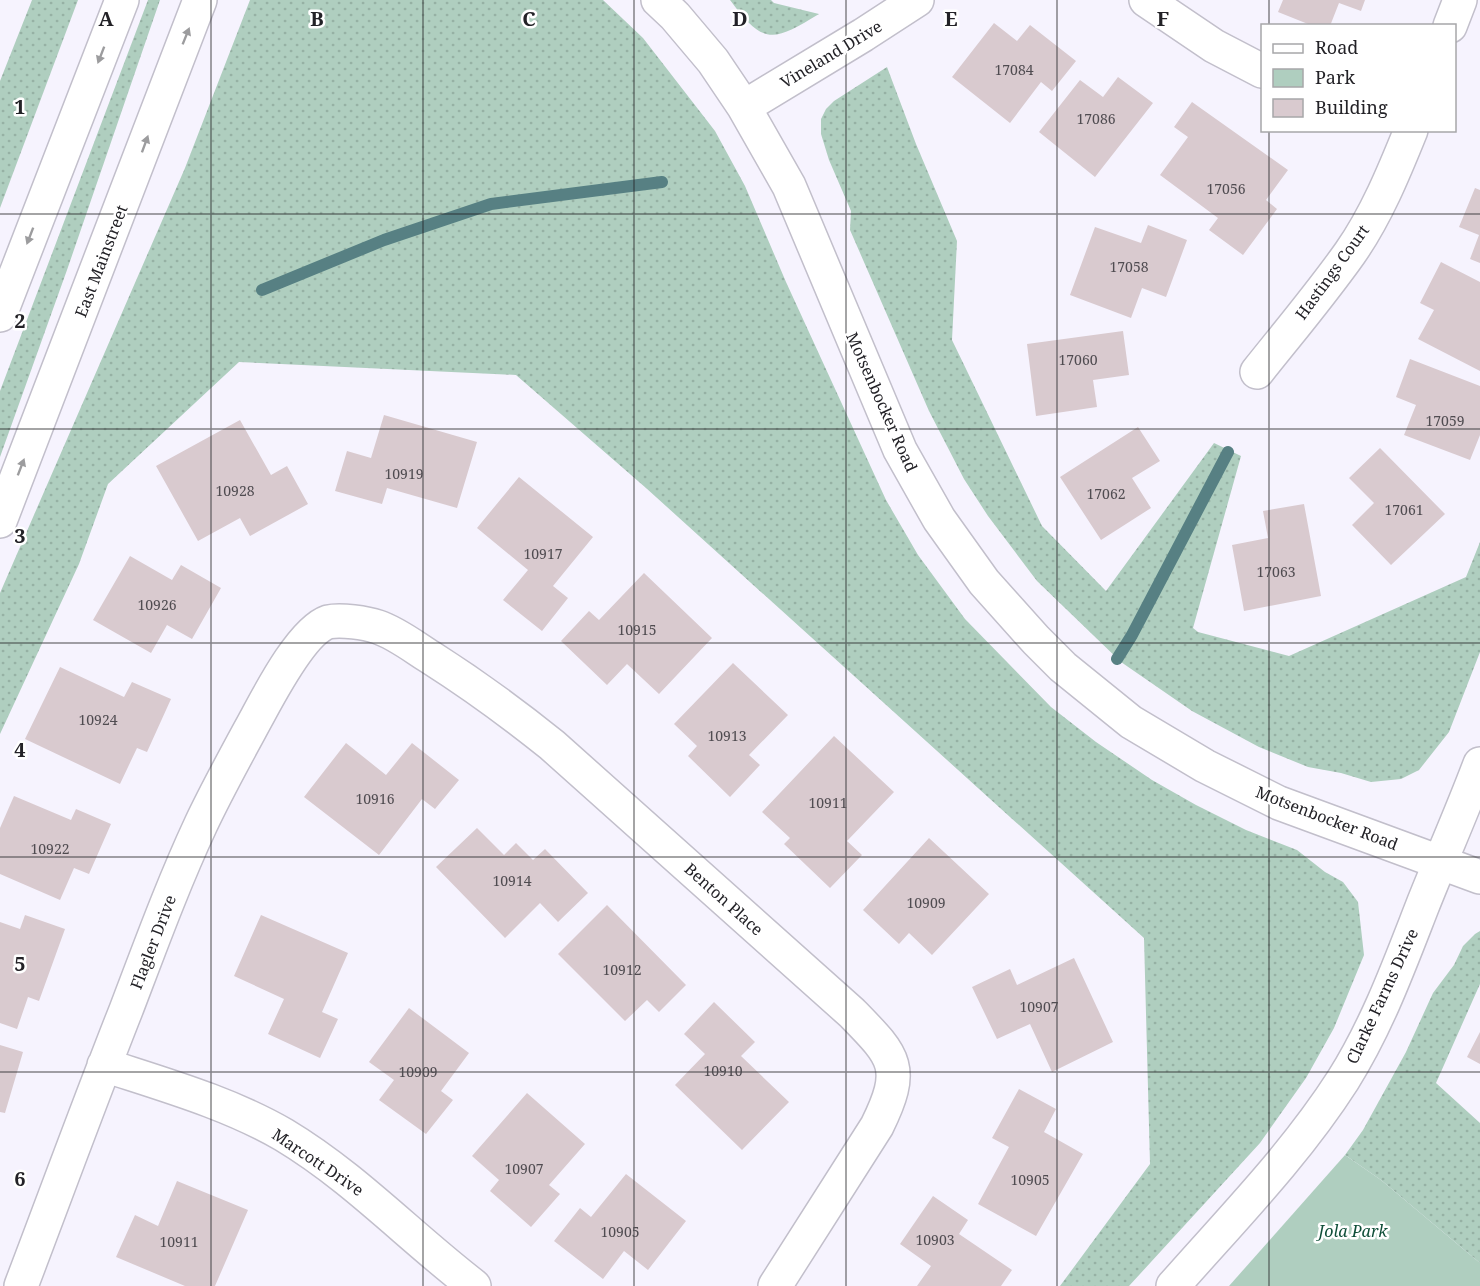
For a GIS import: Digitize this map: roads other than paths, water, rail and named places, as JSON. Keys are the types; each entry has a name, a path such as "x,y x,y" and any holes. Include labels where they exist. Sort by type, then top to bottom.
{"street":[{"path":"0,315 122,0"},
{"name":"East Mainstreet","path":"0,521 200,0"},
{"name":"Motsenbocker Road","path":"658,0 675,16 713,61 744,107 789,186 900,450 939,519 962,553 984,582 1024,626 1064,667 1131,722 1204,766 1280,803 1480,876"},
{"name":"Vineland Drive","path":"744,107 872,30 917,0"},
{"path":"1146,0 1214,46 1261,70"},
{"path":"1451,24 1460,0"},
{"name":"Hastings Court","path":"1257,372 1351,253 1376,209 1410,132"},
{"name":"Flagler Drive","path":"21,1286 104,1065 174,886 202,823 273,686 310,635 328,622"},
{"name":"Benton Place","path":"328,622 358,622 380,628 463,677 501,704 578,768 852,1013 876,1037 889,1055 894,1079 889,1101 881,1118 775,1286"},
{"name":"Clarke Farms Drive","path":"1173,1286 1294,1147 1345,1077 1402,961 1480,764"},
{"name":"Marcott Drive","path":"104,1065 224,1107 283,1135 374,1200 437,1258 474,1286"}],"waterway":[{"path":"262,290 384,240 491,204 662,182"},
{"path":"1117,659 1132,635 1228,452"}],"park label":[{"name":"Jola Park","path":"1353,1231"}]}
